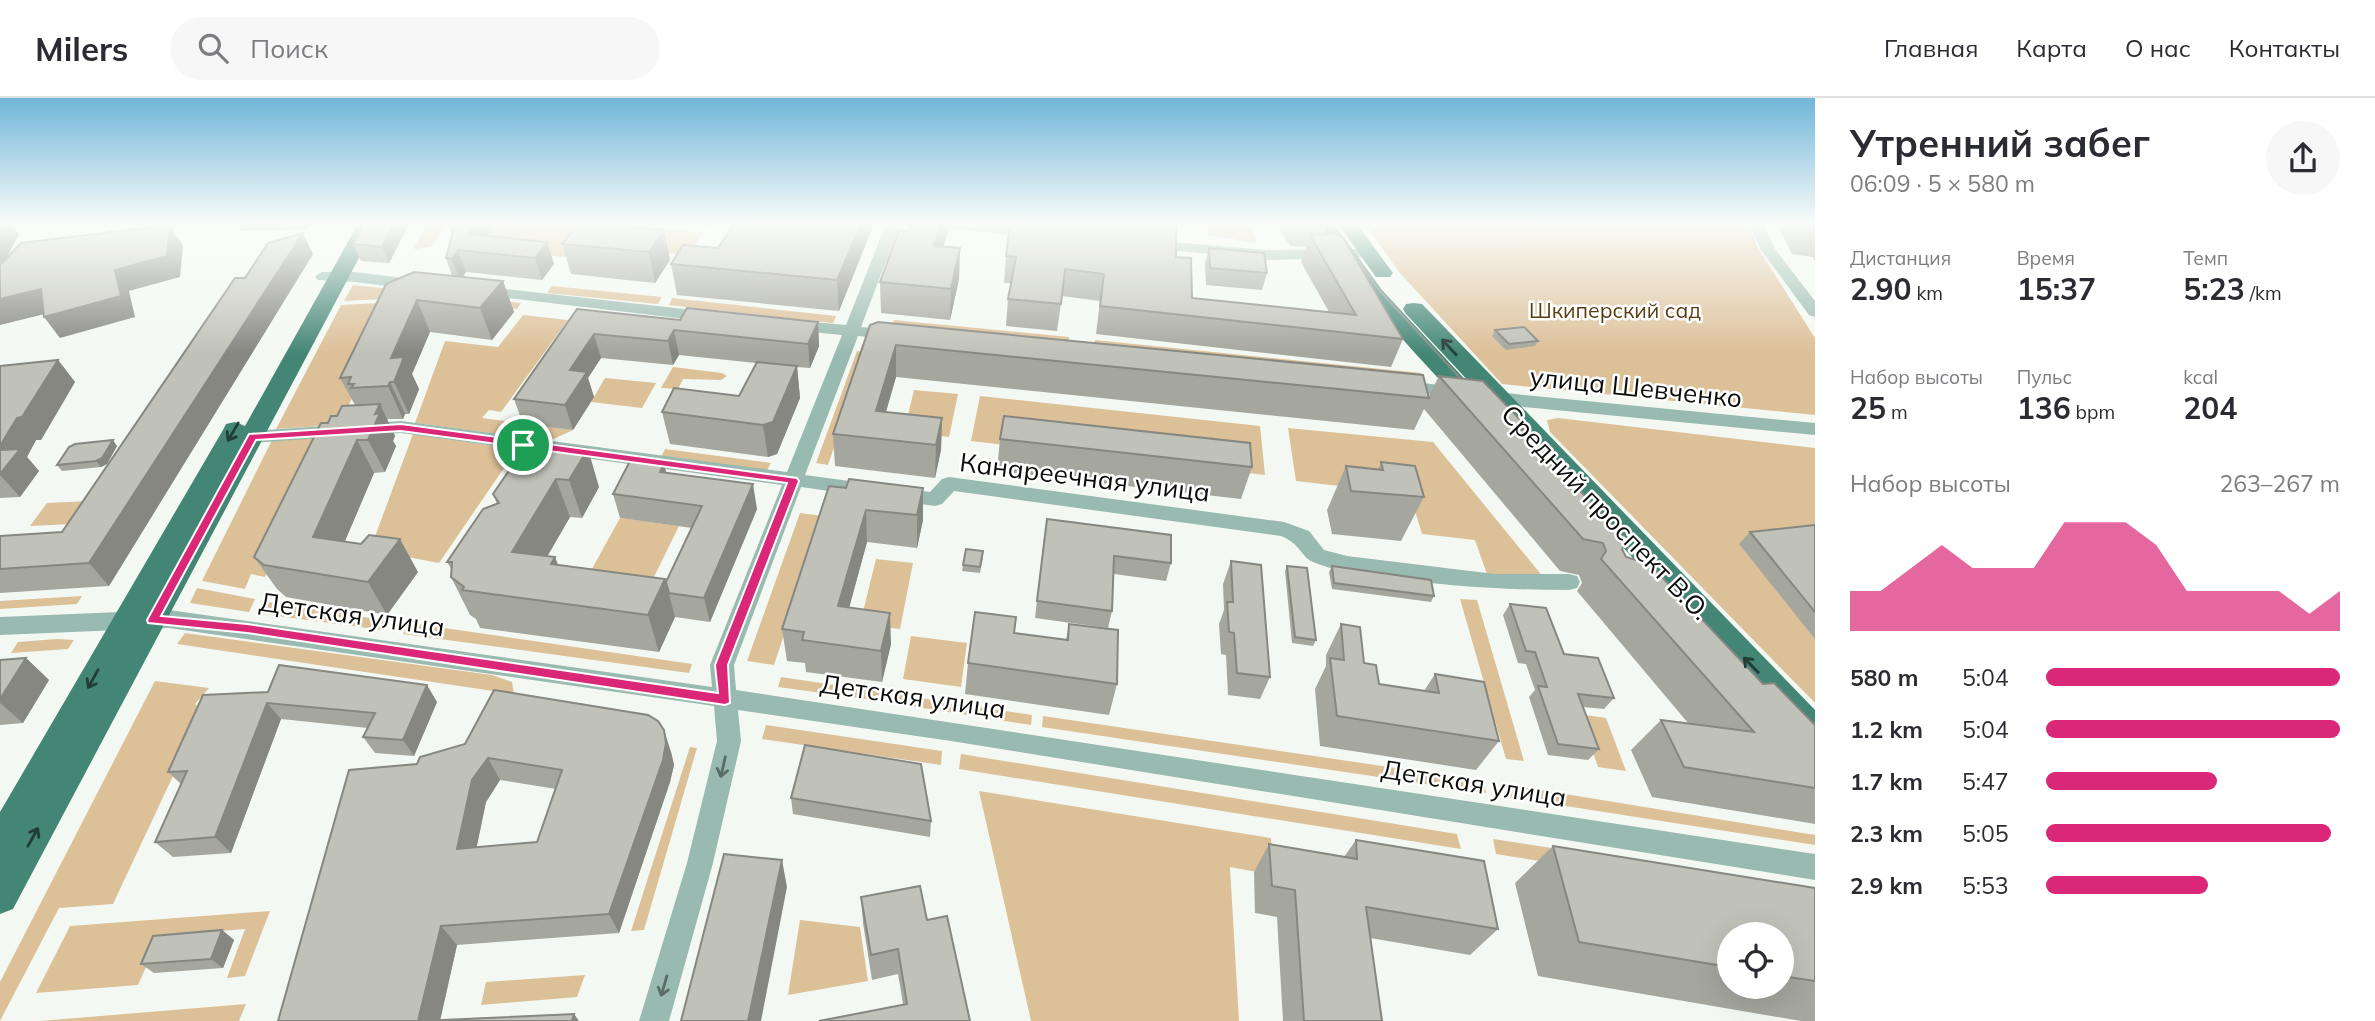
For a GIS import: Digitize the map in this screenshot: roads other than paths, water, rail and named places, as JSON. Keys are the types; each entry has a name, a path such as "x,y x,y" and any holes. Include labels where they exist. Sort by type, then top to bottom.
{"main road":[{"path":"0,845 252,437 335,267"},
{"path":"0,896 137,620 338,267"},
{"name":"Средний проспект В.О.","path":"1354,267 1464,392 1815,732"},
{"name":"Средний проспект В.О.","path":"1379,267 1652,577 1806,759"}],"street":[{"path":"654,1021 700,863 729,741 722,665 877,267"},
{"path":"1781,267 1815,312"},
{"path":"331,277 438,287"},
{"path":"464,290 731,319"},
{"path":"770,323 912,337"},
{"name":"улица Шевченко","path":"1382,383 1815,429"},
{"name":"Канареечная улица","path":"252,437 401,427 935,499 949,484 1284,529 1302,536 1317,556 1347,564 1495,582 1569,582"},
{"name":"Детская улица","path":"0,626 137,620 247,629 1020,742 1815,867"}],"tram line":[{"path":"1362,267 1379,290 1473,392"},
{"path":"1613,530 1654,574"}],"park label":[{"name":"Шкиперский сад","path":"1615,310"}]}
